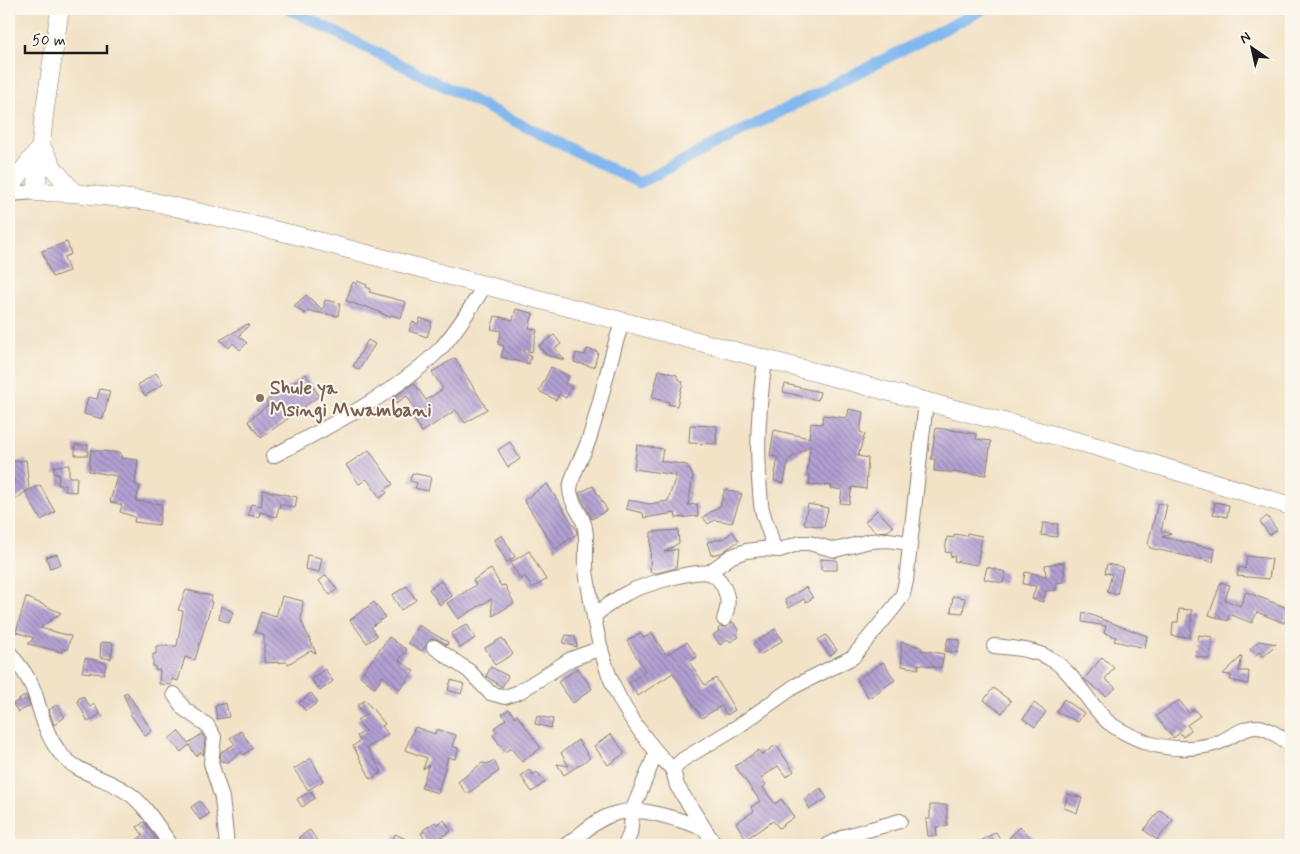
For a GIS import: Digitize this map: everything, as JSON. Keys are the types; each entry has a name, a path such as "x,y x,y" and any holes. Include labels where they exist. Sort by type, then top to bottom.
{"main road":[{"path":"60,9 44,115 36,192 113,196 176,206 1091,445 1291,506"},
{"path":"9,188 41,146"},
{"path":"41,146 54,169 74,193"}],"street":[{"path":"9,194 36,192"},
{"path":"273,456 351,412 417,370 440,348 463,320 484,287"},
{"path":"622,323 591,434 574,474 570,491 571,499 585,526 584,554 601,648 614,687 629,715 656,753 673,770 677,786 715,845"},
{"path":"765,361 759,398 759,474 762,513 772,539 773,549"},
{"path":"673,770 682,760 740,725 795,686 853,657 903,594 926,402"},
{"path":"595,615 628,593 649,584 708,572 732,556 746,551 785,549 800,543 809,542 835,550 870,541 888,540 910,543"},
{"path":"708,572 716,576 728,597 728,608 724,619"},
{"path":"994,646 1020,649 1048,657 1064,670 1109,723 1150,744 1198,747 1217,743 1251,728 1258,727 1267,729 1291,745"},
{"path":"434,647 469,671 490,692 506,697 519,692 570,659 601,648"},
{"path":"9,652 30,680 44,728 59,752 70,764 87,774 121,788 138,800 171,845"},
{"path":"174,694 184,709 207,725 214,737 211,763 222,798 227,845"},
{"path":"626,845 630,834 632,809 656,753"},
{"path":"566,845 600,819 612,813 632,809 704,828"},
{"path":"828,845 846,836 900,821"}],"building":[{"path":"67,242 71,254 64,257 69,271 52,277 42,251"},
{"path":"357,281 367,285 366,287 371,289 369,292 406,302 401,318 391,315 390,317 365,306 346,301 353,282 356,284"},
{"path":"306,295 323,310 325,300 340,303 338,316 308,311 305,314 294,306"},
{"path":"516,309 533,313 529,328 537,330 532,352 524,350 523,352 531,356 529,364 501,357 504,346 498,344 501,331 491,329 495,316 513,320"},
{"path":"420,318 432,322 427,337 409,331 412,322 418,324"},
{"path":"248,324 239,336 247,343 240,350 233,343 229,348 220,340"},
{"path":"554,335 561,344 555,348 565,360 546,355 539,346"},
{"path":"368,340 375,344 359,370 353,366"},
{"path":"587,349 598,352 594,367 574,362 576,353 585,355"},
{"path":"455,358 487,409 465,423 456,410 422,432 413,417 418,414 407,396 393,405 390,400 414,383 426,400 443,389 432,372"},
{"path":"551,367 569,376 565,383 572,386 566,398 559,394 556,400 539,391"},
{"path":"659,370 677,375 677,378 683,382 677,406 652,398"},
{"path":"156,373 163,384 145,396 138,385"},
{"path":"306,374 319,396 261,438 248,421 268,405 266,401"},
{"path":"785,384 820,392 818,400 783,392"},
{"path":"100,389 110,391 103,419 84,414 88,397 97,399"},
{"path":"849,409 863,412 860,432 865,434 858,456 868,458 866,489 852,487 849,504 840,503 842,490 831,488 832,486 809,484 810,475 807,474 810,446 788,460 784,483 774,481 778,457 770,456 774,430 809,438 811,423 822,424 823,415 847,418"},
{"path":"690,425 717,426 716,444 689,443"},
{"path":"936,428 976,434 976,439 991,441 986,475 934,471 935,459 931,459"},
{"path":"510,442 520,459 508,467 498,450"},
{"path":"75,445 88,445 88,455 75,455"},
{"path":"637,445 663,449 661,461 687,465 693,476 688,505 697,504 698,516 676,518 675,513 644,518 643,513 626,509 628,500 649,504 668,501 676,475 634,469"},
{"path":"91,450 121,453 121,458 138,460 135,484 140,486 136,501 162,504 159,525 134,522 135,517 120,512 122,505 110,502 117,476 89,471"},
{"path":"369,450 393,484 385,490 387,493 380,498 367,479 359,484 346,465"},
{"path":"26,460 29,489 9,505 9,488 14,484 11,462"},
{"path":"69,465 69,477 77,477 76,492 65,491 65,485 58,485 59,474 54,474 54,466"},
{"path":"412,473 431,477 428,491 415,488 417,483 410,481"},
{"path":"547,484 576,529 577,534 555,549 524,500"},
{"path":"40,485 55,512 41,520 25,492"},
{"path":"593,486 607,510 592,519 579,493"},
{"path":"725,489 742,494 732,523 715,520 708,524 703,517 720,506"},
{"path":"263,490 297,497 295,508 280,504 276,517 260,512 259,517 248,515 251,504 261,506"},
{"path":"1215,502 1229,505 1227,517 1213,514"},
{"path":"1158,503 1167,505 1161,531 1171,534 1162,537 1215,549 1213,562 1150,548 1148,544"},
{"path":"808,504 828,508 824,527 804,524"},
{"path":"877,510 893,527 888,531 876,532 865,522"},
{"path":"1267,516 1277,530 1270,535 1260,522"},
{"path":"1043,523 1058,524 1057,537 1041,535"},
{"path":"678,530 679,543 664,552 678,549 676,568 657,573 650,572 651,532"},
{"path":"733,532 739,541 721,553 711,555 707,542 722,539"},
{"path":"967,533 982,536 977,565 954,561 955,557 950,556 951,553 945,552 947,537 954,538 954,534 966,536"},
{"path":"502,535 515,557 507,562 494,540"},
{"path":"529,551 546,580 532,588 525,576 521,580 510,563"},
{"path":"57,554 61,564 50,568 46,557"},
{"path":"307,555 322,558 319,572 305,569"},
{"path":"1247,556 1272,559 1269,579 1237,576 1239,567 1245,569"},
{"path":"821,559 837,560 837,570 821,570"},
{"path":"1064,562 1064,582 1056,583 1056,590 1046,591 1043,602 1032,599 1036,586 1023,584 1025,572 1046,576 1045,565"},
{"path":"1107,564 1123,567 1117,595 1107,592 1112,574 1105,573"},
{"path":"987,567 1006,572 1003,583 984,579"},
{"path":"491,569 501,586 505,585 514,603 493,616 491,599 458,619 447,603 476,585 473,580"},
{"path":"326,575 337,589 330,595 319,581"},
{"path":"441,581 452,596 440,605 429,589"},
{"path":"1221,582 1230,585 1225,600 1240,606 1246,592 1290,609 1284,623 1257,612 1252,623 1229,614 1228,621 1209,615"},
{"path":"407,586 416,600 401,610 392,595"},
{"path":"806,587 813,598 806,602 804,599 789,608 785,600"},
{"path":"186,590 212,596 210,601 212,602 195,660 185,657 178,681 172,679 171,685 159,684 160,670 155,670 155,666 153,666 153,654 156,654 156,646 177,646 183,611 178,610"},
{"path":"282,596 303,601 301,620 316,653 310,651 288,664 287,662 264,663 264,635 255,632 261,612 276,617"},
{"path":"953,596 965,598 963,613 951,612"},
{"path":"26,597 61,613 40,628 71,636 67,650 63,649 63,652 28,644 34,638 16,632"},
{"path":"374,602 385,617 371,627 377,636 367,643 350,620"},
{"path":"221,606 233,612 229,623 219,619"},
{"path":"1179,609 1192,610 1190,637 1172,636 1173,622 1178,622"},
{"path":"1083,612 1147,636 1145,648 1114,641 1116,637 1104,633 1106,626 1082,622"},
{"path":"733,622 739,631 736,633 739,637 730,642 728,639 720,645 713,635 719,631 720,627 726,627"},
{"path":"467,624 475,638 460,648 451,634"},
{"path":"418,625 448,642 447,645 439,640 431,639 422,651 408,643"},
{"path":"775,629 783,640 760,655 753,644"},
{"path":"640,633 644,638 652,633 666,655 687,642 697,657 689,662 705,685 716,678 735,710 727,715 721,706 702,718 673,673 638,696 629,683 645,671 627,641"},
{"path":"566,635 575,636 577,647 563,643"},
{"path":"826,635 837,650 830,656 818,640"},
{"path":"1199,635 1213,637 1209,659 1195,656"},
{"path":"389,637 407,650 399,660 414,671 400,689 383,676 375,688 360,676"},
{"path":"502,638 513,654 495,665 485,648"},
{"path":"948,638 960,640 957,653 945,651"},
{"path":"1259,641 1276,644 1263,657 1259,652 1256,655 1250,649"},
{"path":"101,642 113,643 111,659 100,657"},
{"path":"901,642 921,647 921,650 944,654 941,668 918,664 919,669 902,666"},
{"path":"1242,656 1239,671 1249,671 1248,684 1230,680 1231,675 1223,674"},
{"path":"1102,657 1114,668 1105,679 1116,688 1106,696 1084,679"},
{"path":"85,658 106,663 104,674 82,672"},
{"path":"883,662 895,680 869,698 857,680"},
{"path":"491,667 508,676 502,687 486,676"},
{"path":"578,668 592,689 573,703 558,682"},
{"path":"325,669 333,681 320,691 311,679"},
{"path":"451,680 464,684 461,694 448,690"},
{"path":"993,688 1011,701 1002,713 984,700"},
{"path":"127,692 152,731 145,736 130,714 132,713 123,694"},
{"path":"311,693 318,702 306,711 299,703"},
{"path":"26,695 30,706 18,712 13,704"},
{"path":"83,696 90,707 94,704 100,714 88,722 78,703 78,699"},
{"path":"1064,699 1084,713 1078,722 1056,712"},
{"path":"365,700 385,724 382,726 388,734 367,748 382,772 371,779 353,746 360,741 357,736 365,731 357,720 367,714 357,706"},
{"path":"1179,700 1189,713 1194,709 1200,716 1187,725 1191,730 1183,737 1180,733 1173,738 1156,716"},
{"path":"226,703 229,717 217,719 215,706"},
{"path":"1034,703 1046,712 1035,727 1023,719"},
{"path":"56,705 65,717 54,725 49,710"},
{"path":"509,709 515,717 517,715 541,748 522,762 511,748 505,752 493,735 497,732 494,728 506,719 502,714"},
{"path":"537,716 553,719 551,728 535,724"},
{"path":"415,727 435,734 436,730 440,730 456,735 452,746 458,748 458,751 455,759 448,757 438,793 421,788 429,765 423,769 427,758 405,750"},
{"path":"178,731 188,743 202,734 205,739 203,755 201,752 196,756 189,745 181,752 169,739"},
{"path":"241,731 253,748 243,755 241,752 228,762 220,761 221,752 235,744 230,738"},
{"path":"611,734 625,753 608,765 594,746"},
{"path":"578,740 590,758 564,775 557,764 569,766 561,753"},
{"path":"776,745 794,771 786,777 778,766 761,778 766,785 763,787 775,804 781,799 794,817 779,828 773,821 746,839 736,823 754,811 751,807 760,801 735,766 759,750 762,755"},
{"path":"311,758 323,781 308,790 294,769"},
{"path":"494,760 499,771 467,794 458,782 482,763 487,764"},
{"path":"529,770 533,775 537,772 545,782 532,792 521,776"},
{"path":"821,788 827,798 810,809 804,799"},
{"path":"311,791 315,798 302,807 297,799"},
{"path":"1068,794 1082,798 1077,813 1064,808"},
{"path":"200,801 209,814 200,820 191,807"},
{"path":"930,805 947,805 947,826 936,827 937,836 928,836 926,819 930,819"},
{"path":"1160,810 1173,820 1157,840 1144,830"},
{"path":"444,820 451,831 428,845 421,833 435,822 437,824"},
{"path":"144,822 159,843 157,845 131,845 143,835 137,827"},
{"path":"1019,827 1040,845 1003,845"},
{"path":"310,830 320,845 304,845 299,837"},
{"path":"996,832 1003,845 974,845"},
{"path":"395,834 419,845 390,845"}],"waterway":[{"path":"289,9 639,183 984,9"}],"place":[{"name":"Shule ya Msingi Mwambani","path":"260,398"}]}
